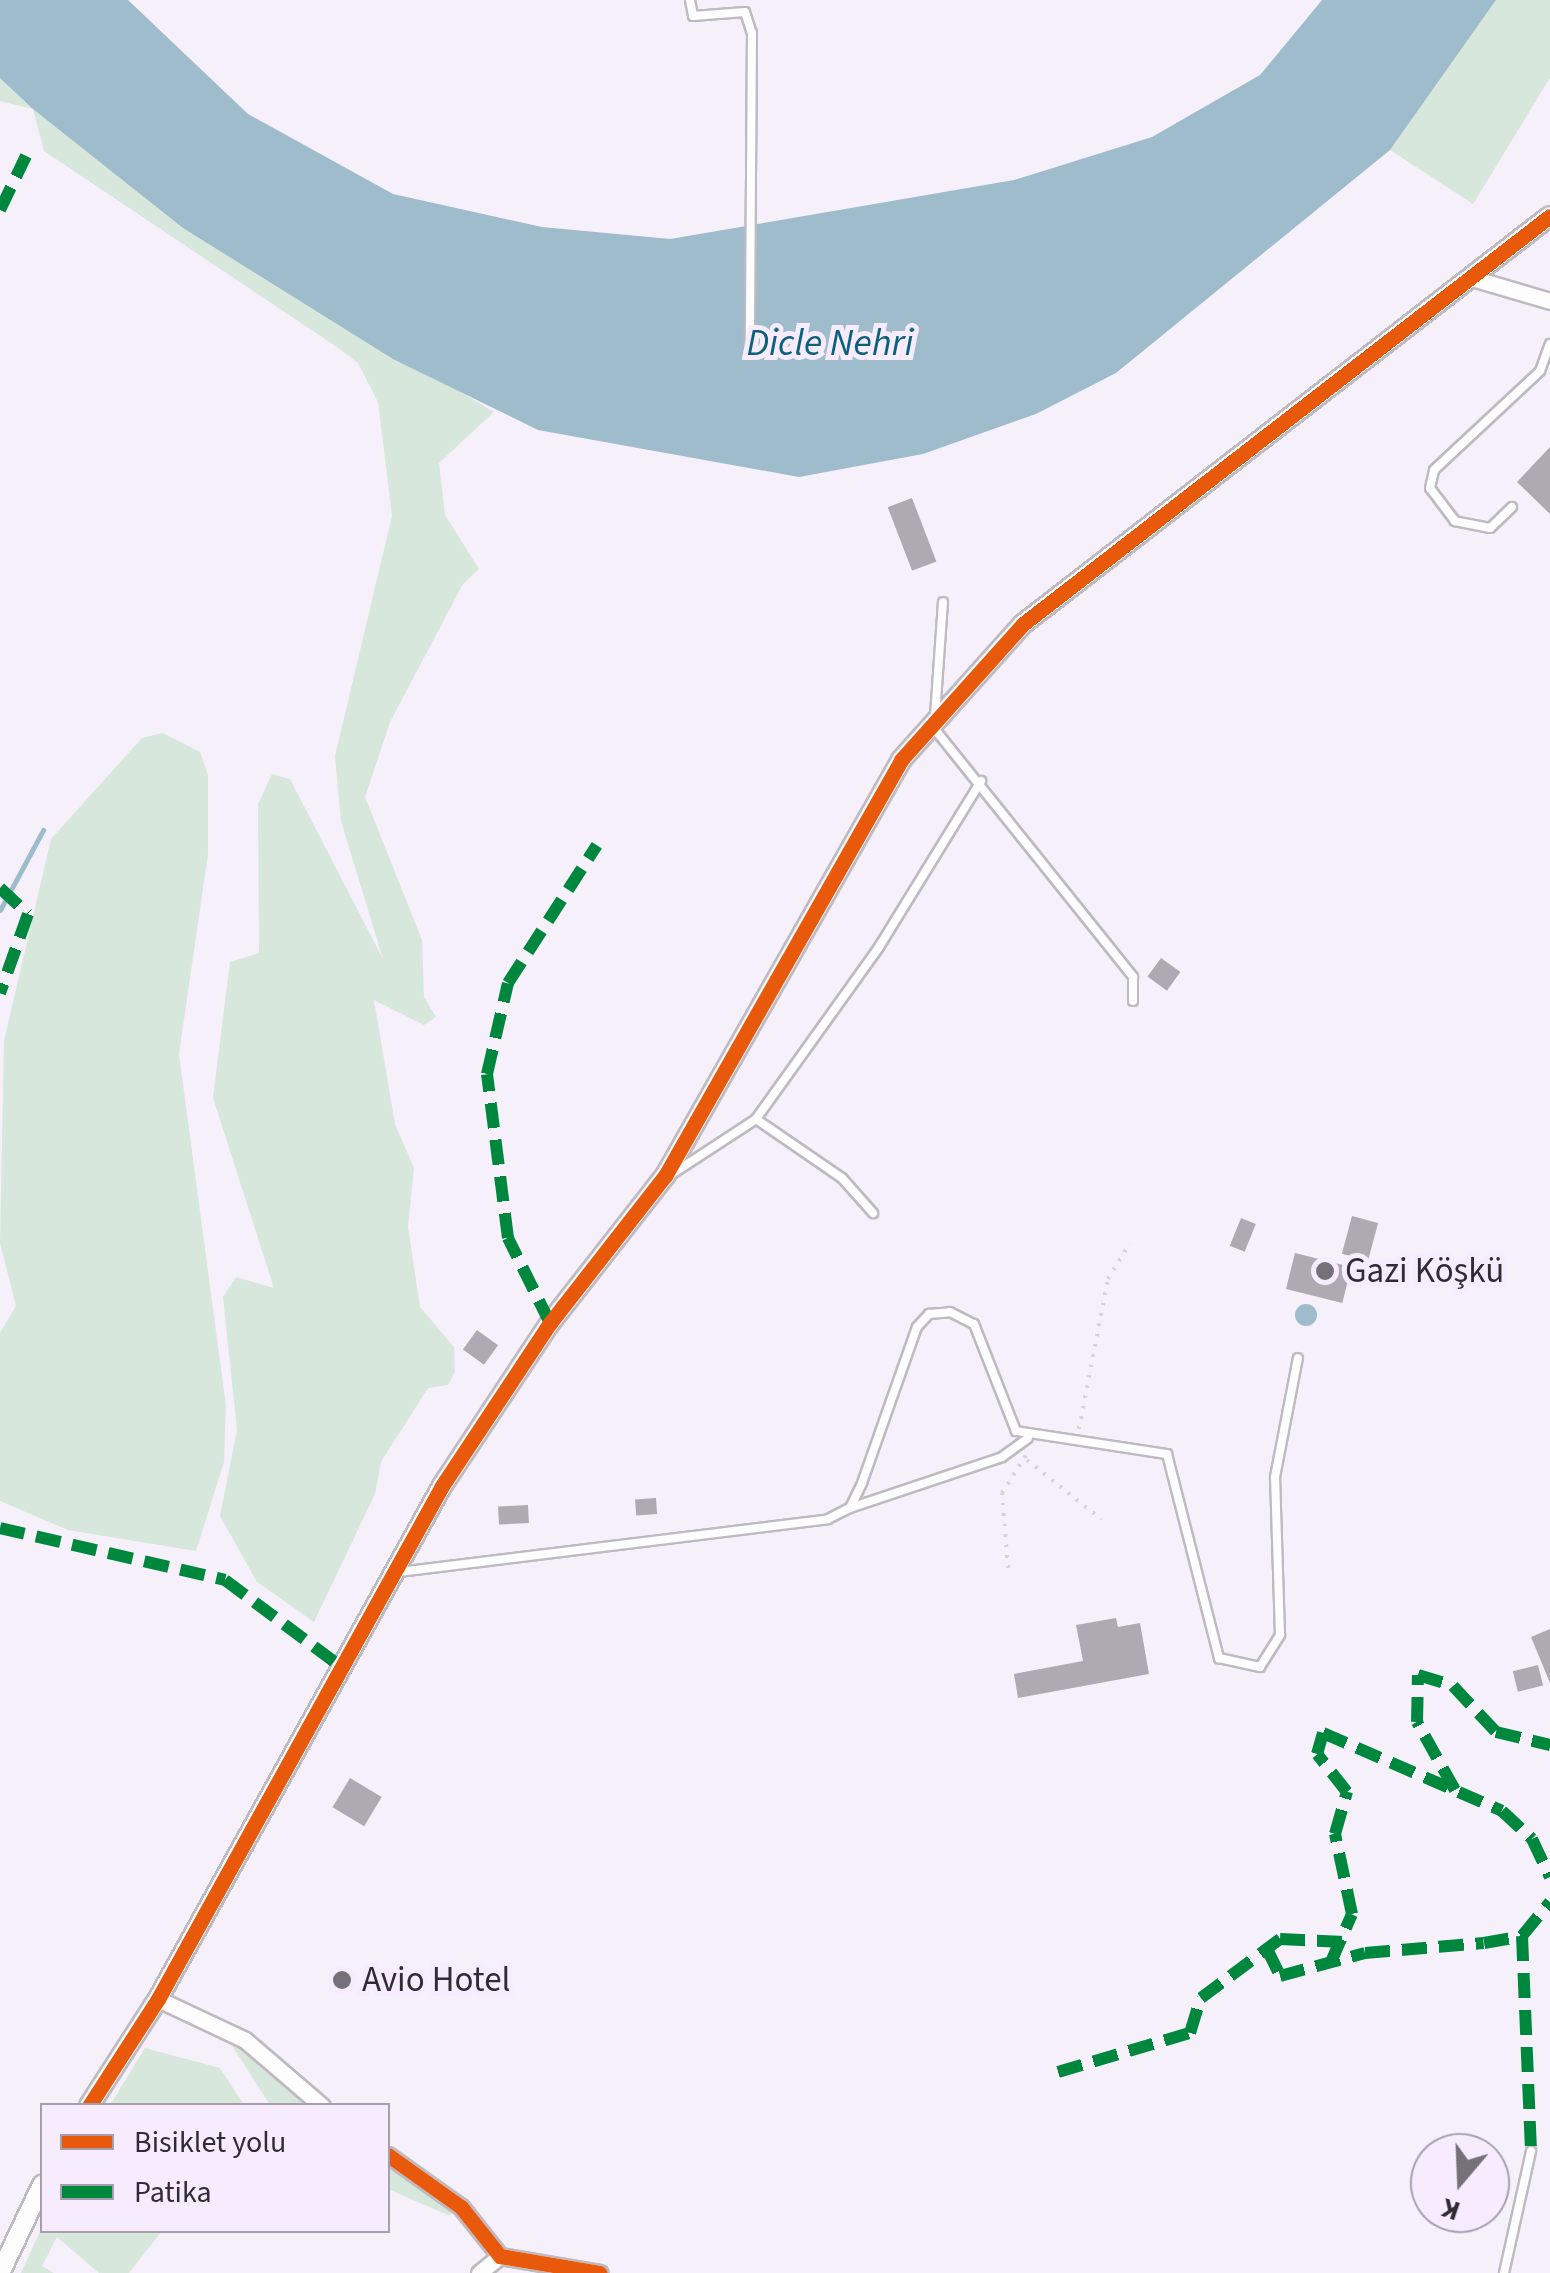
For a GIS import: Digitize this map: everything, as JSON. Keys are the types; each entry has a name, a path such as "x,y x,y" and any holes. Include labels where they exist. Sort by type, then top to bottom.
{"street":[{"path":"91,2103 158,1999 336,1663 550,1323 665,1176 932,720 1023,624 1550,216"},
{"path":"1472,278 1549,305"},
{"path":"158,1999 245,2040 318,2103"},
{"path":"390,2156 461,2208 500,2256 600,2273"},
{"path":"0,2273 40,2189"},
{"path":"479,2273 500,2256"}],"lane":[{"path":"690,0 693,16 745,12 752,33 750,345"},
{"path":"1512,507 1490,528 1455,521 1430,488 1434,470 1540,372 1550,344"},
{"path":"943,602 932,720 1134,976 1133,1000"},
{"path":"665,1176 697,1166 756,1119 879,947 981,781"},
{"path":"756,1119 842,1178 873,1214"},
{"path":"850,1508 929,1314 974,1324 1008,1421 1028,1438"},
{"path":"395,1573 763,1531 850,1508 1002,1457 1028,1438 1077,1439 1167,1454 1219,1658 1260,1668 1280,1635 1275,1477 1298,1358"},
{"path":"1504,2273 1531,2151"}],"path":[{"path":"1077,1439 1108,1280 1130,1243"},
{"path":"1008,1568 1002,1494 1027,1460 1028,1438"},
{"path":"1027,1460 1101,1519"}],"green space":[{"path":"1496,0 1550,0 1550,78 1473,204 1390,150"},
{"path":"0,78 183,228 494,412 439,463 445,515 479,569 463,584 390,722 365,797 422,940 424,997 436,1017 424,1025 374,1000 395,1124 414,1168 408,1227 420,1307 454,1347 455,1372 448,1385 428,1388 381,1462 375,1494 314,1622 257,1582 220,1516 237,1430 223,1297 236,1277 274,1288 213,1098 230,962 259,953 258,804 272,774 290,779 383,959 341,821 335,756 392,516 378,402 358,363 44,151 33,109 0,101"},
{"path":"163,733 200,752 208,775 208,854 179,1054 226,1406 224,1462 196,1551 68,1530 0,1501 0,1333 16,1306 0,1243 4,1041 51,839 142,738"},
{"path":"231,2044 309,2103 269,2103"},
{"path":"145,2048 220,2068 243,2103 111,2103"},
{"path":"390,2168 452,2209 450,2216 390,2190"},
{"path":"40,2231 160,2233 129,2273 99,2273 57,2237 42,2266 54,2273 21,2273"}],"water":[{"name":"Dicle Nehri","path":"0,0 128,0 248,114 393,194 542,227 670,239 1014,180 1152,137 1260,75 1322,0 1496,0 1390,150 1116,373 1036,414 923,454 799,477 538,430 393,359 183,228 33,109 0,78"},
{"path":"1306,1304 1314,1307 1314,1323 1306,1326 1298,1323 1295,1315 1298,1307"}],"building":[{"path":"1550,447 1550,514 1517,482"},
{"path":"912,498 936,561 912,571 888,507"},
{"path":"1161,958 1180,972 1167,991 1147,977"},
{"path":"1352,1216 1378,1223 1368,1261 1342,1254"},
{"path":"1241,1218 1256,1224 1245,1252 1230,1246"},
{"path":"1295,1253 1351,1267 1342,1303 1286,1289"},
{"path":"477,1330 498,1345 484,1365 463,1349"},
{"path":"656,1498 657,1514 636,1515 635,1499"},
{"path":"528,1505 529,1523 499,1525 498,1507"},
{"path":"1116,1618 1118,1627 1140,1623 1149,1674 1018,1698 1014,1674 1083,1661 1076,1625"},
{"path":"1550,1629 1550,1683 1531,1637"},
{"path":"1538,1665 1543,1685 1518,1692 1513,1671"},
{"path":"350,1778 382,1797 364,1826 332,1807"}],"waterway":[{"path":"0,910 43,830"}],"marked path":[{"path":"0,210 26,156"},
{"path":"550,1323 508,1238 487,1074 508,983 597,845"},
{"path":"0,888 28,914 0,993"},
{"path":"0,1528 225,1580 336,1663"},
{"path":"1455,1790 1417,1722 1418,1675 1453,1686 1496,1732 1550,1745"},
{"path":"1331,1962 1352,1914 1335,1834 1347,1792 1317,1754 1323,1733 1502,1811 1532,1839 1550,1877"},
{"path":"1267,1949 1280,1976 1365,1953 1484,1943 1522,1936 1550,1902"},
{"path":"1522,1936 1531,2151"},
{"path":"1058,2072 1190,2033 1201,1998 1280,1939 1344,1942"}],"cycle path":[{"path":"91,2103 158,1999 442,1486 550,1323 665,1176 901,760 1023,624 1550,216"},
{"path":"390,2156 461,2207 500,2256 600,2273"}],"place":[{"name":"Gazi Köşkü","path":"1325,1271"},
{"name":"Avio Hotel","path":"342,1980"}]}
